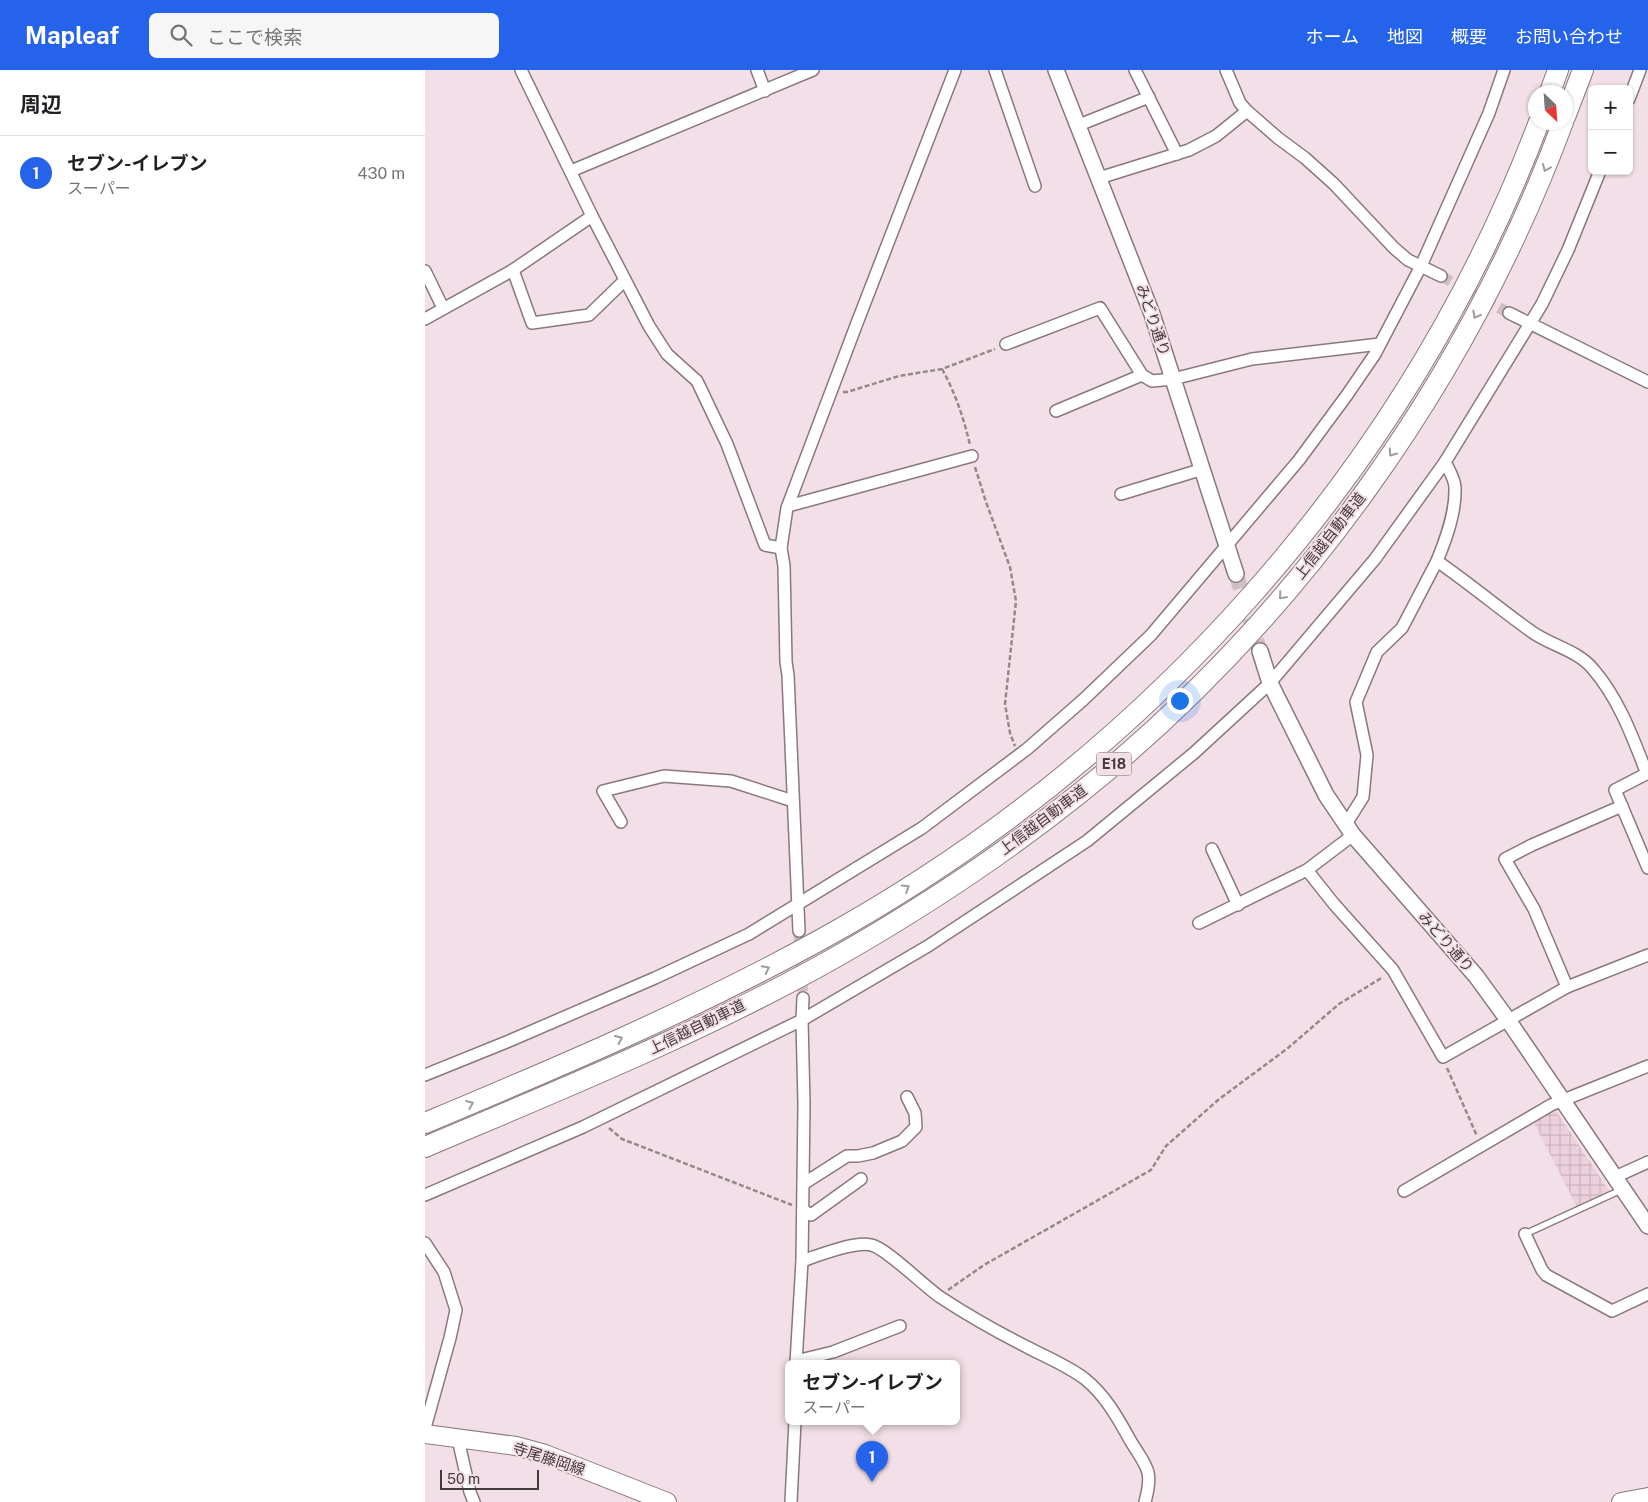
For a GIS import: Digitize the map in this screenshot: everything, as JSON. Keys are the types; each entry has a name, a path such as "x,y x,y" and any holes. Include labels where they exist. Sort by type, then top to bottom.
{"highway":[{"path":"1553,85 1559,70"},
{"path":"1573,96 1583,70"},
{"name":"上信越自動車道","path":"425,1123 639,1030 764,970 823,938 938,868 1002,824 1065,775 1122,726 1178,674 1245,604 1281,563 1327,505 1375,438 1418,370 1459,299 1496,224 1536,130"},
{"name":"上信越自動車道","path":"425,1147 640,1054 776,989 835,957 955,885 1018,841 1082,792 1138,744 1247,635 1288,588 1348,514 1394,450 1440,378 1481,305 1519,230 1560,130"}],"main road":[{"name":"寺尾藤岡線","path":"425,1434 516,1446 545,1454 667,1502"},
{"path":"1621,1502 1648,1497"}],"street":[{"path":"521,70 592,216 649,326 667,354 697,381 727,444 765,545 781,548"},
{"path":"757,70 765,91"},
{"path":"571,171 813,70"},
{"path":"799,931 786,662 784,566 781,548 788,506 955,70"},
{"path":"995,70 1035,186"},
{"name":"みどり通り","path":"1056,70 1152,314 1236,574"},
{"path":"1135,70 1177,154"},
{"path":"1226,70 1240,103 1247,112 1305,158 1334,184 1394,248 1408,260 1441,276"},
{"path":"425,1075 655,978 749,934 922,828 1018,755 1083,700 1151,635 1299,460 1347,395 1380,344 1421,266 1489,113 1504,70"},
{"path":"1633,88 1640,70"},
{"path":"1079,125 1149,97"},
{"path":"1099,178 1189,150 1215,136 1247,112"},
{"path":"425,1195 599,1119 801,1020 928,946 1087,841 1194,753 1270,683 1375,559 1445,462 1531,324 1569,250 1598,175"},
{"path":"425,319 513,270 592,216"},
{"path":"513,270 533,322 589,315 625,280"},
{"path":"425,271 443,308"},
{"path":"1006,344 1100,308 1142,375 1153,381 1173,379 1252,359 1380,344"},
{"path":"1509,313 1648,382"},
{"path":"1056,411 1142,375"},
{"path":"788,506 972,456"},
{"path":"1199,923 1307,870 1349,829 1363,797 1367,755 1356,702 1377,652 1402,628 1437,561 1449,527 1455,486 1445,462"},
{"path":"1121,494 1203,468"},
{"path":"1437,561 1533,633 1580,656 1593,669 1615,701 1630,731 1647,773 1615,790 1648,868"},
{"name":"みどり通り","path":"1260,651 1270,683 1326,795 1349,829 1475,976 1508,1020 1648,1226"},
{"path":"621,822 603,791 664,776 731,781 793,801"},
{"path":"1567,987 1534,909 1505,860 1532,845 1622,806"},
{"path":"1211,849 1238,905"},
{"path":"1307,870 1334,904 1393,970 1443,1057 1567,987 1648,955"},
{"path":"796,1360 803,1210 804,1104 801,1020 803,998"},
{"path":"1404,1191 1551,1105 1648,1066"},
{"path":"803,1184 847,1156 873,1153 902,1141 916,1127 915,1113 907,1097"},
{"path":"1619,1183 1648,1162"},
{"path":"803,1210 811,1215 861,1179"},
{"path":"1525,1234 1546,1275 1612,1311 1648,1294"},
{"path":"425,1244 444,1272 456,1310 450,1338 427,1410 425,1428"},
{"path":"802,1260 858,1244 873,1244 939,1296 1010,1338 1069,1368 1100,1393 1118,1418 1145,1464 1150,1477 1145,1502"},
{"path":"814,1360 833,1358 900,1326"},
{"path":"791,1502 795,1425"},
{"path":"458,1439 474,1502"}],"lane":[{"path":"1525,1234 1619,1183"}],"path":[{"path":"831,391 847,392 899,376 942,369 1006,344"},
{"path":"942,369 949,381 966,428 972,456 986,502 1010,567 1016,601 1005,704 1010,733 1018,755"},
{"path":"939,1296 984,1265 1151,1170 1166,1146 1218,1100 1288,1048 1339,1004 1393,970"},
{"path":"1443,1057 1481,1145"},
{"path":"599,1119 622,1139 803,1210"}],"shaded area":[{"path":"1554,1108 1610,1192 1577,1207 1532,1119"}],"tunnel":[{"path":"1441,276 1509,313"},
{"path":"1236,574 1260,651"},
{"path":"799,931 803,998"}],"place":[{"name":"セブン-イレブン","path":"872,1482"}]}
